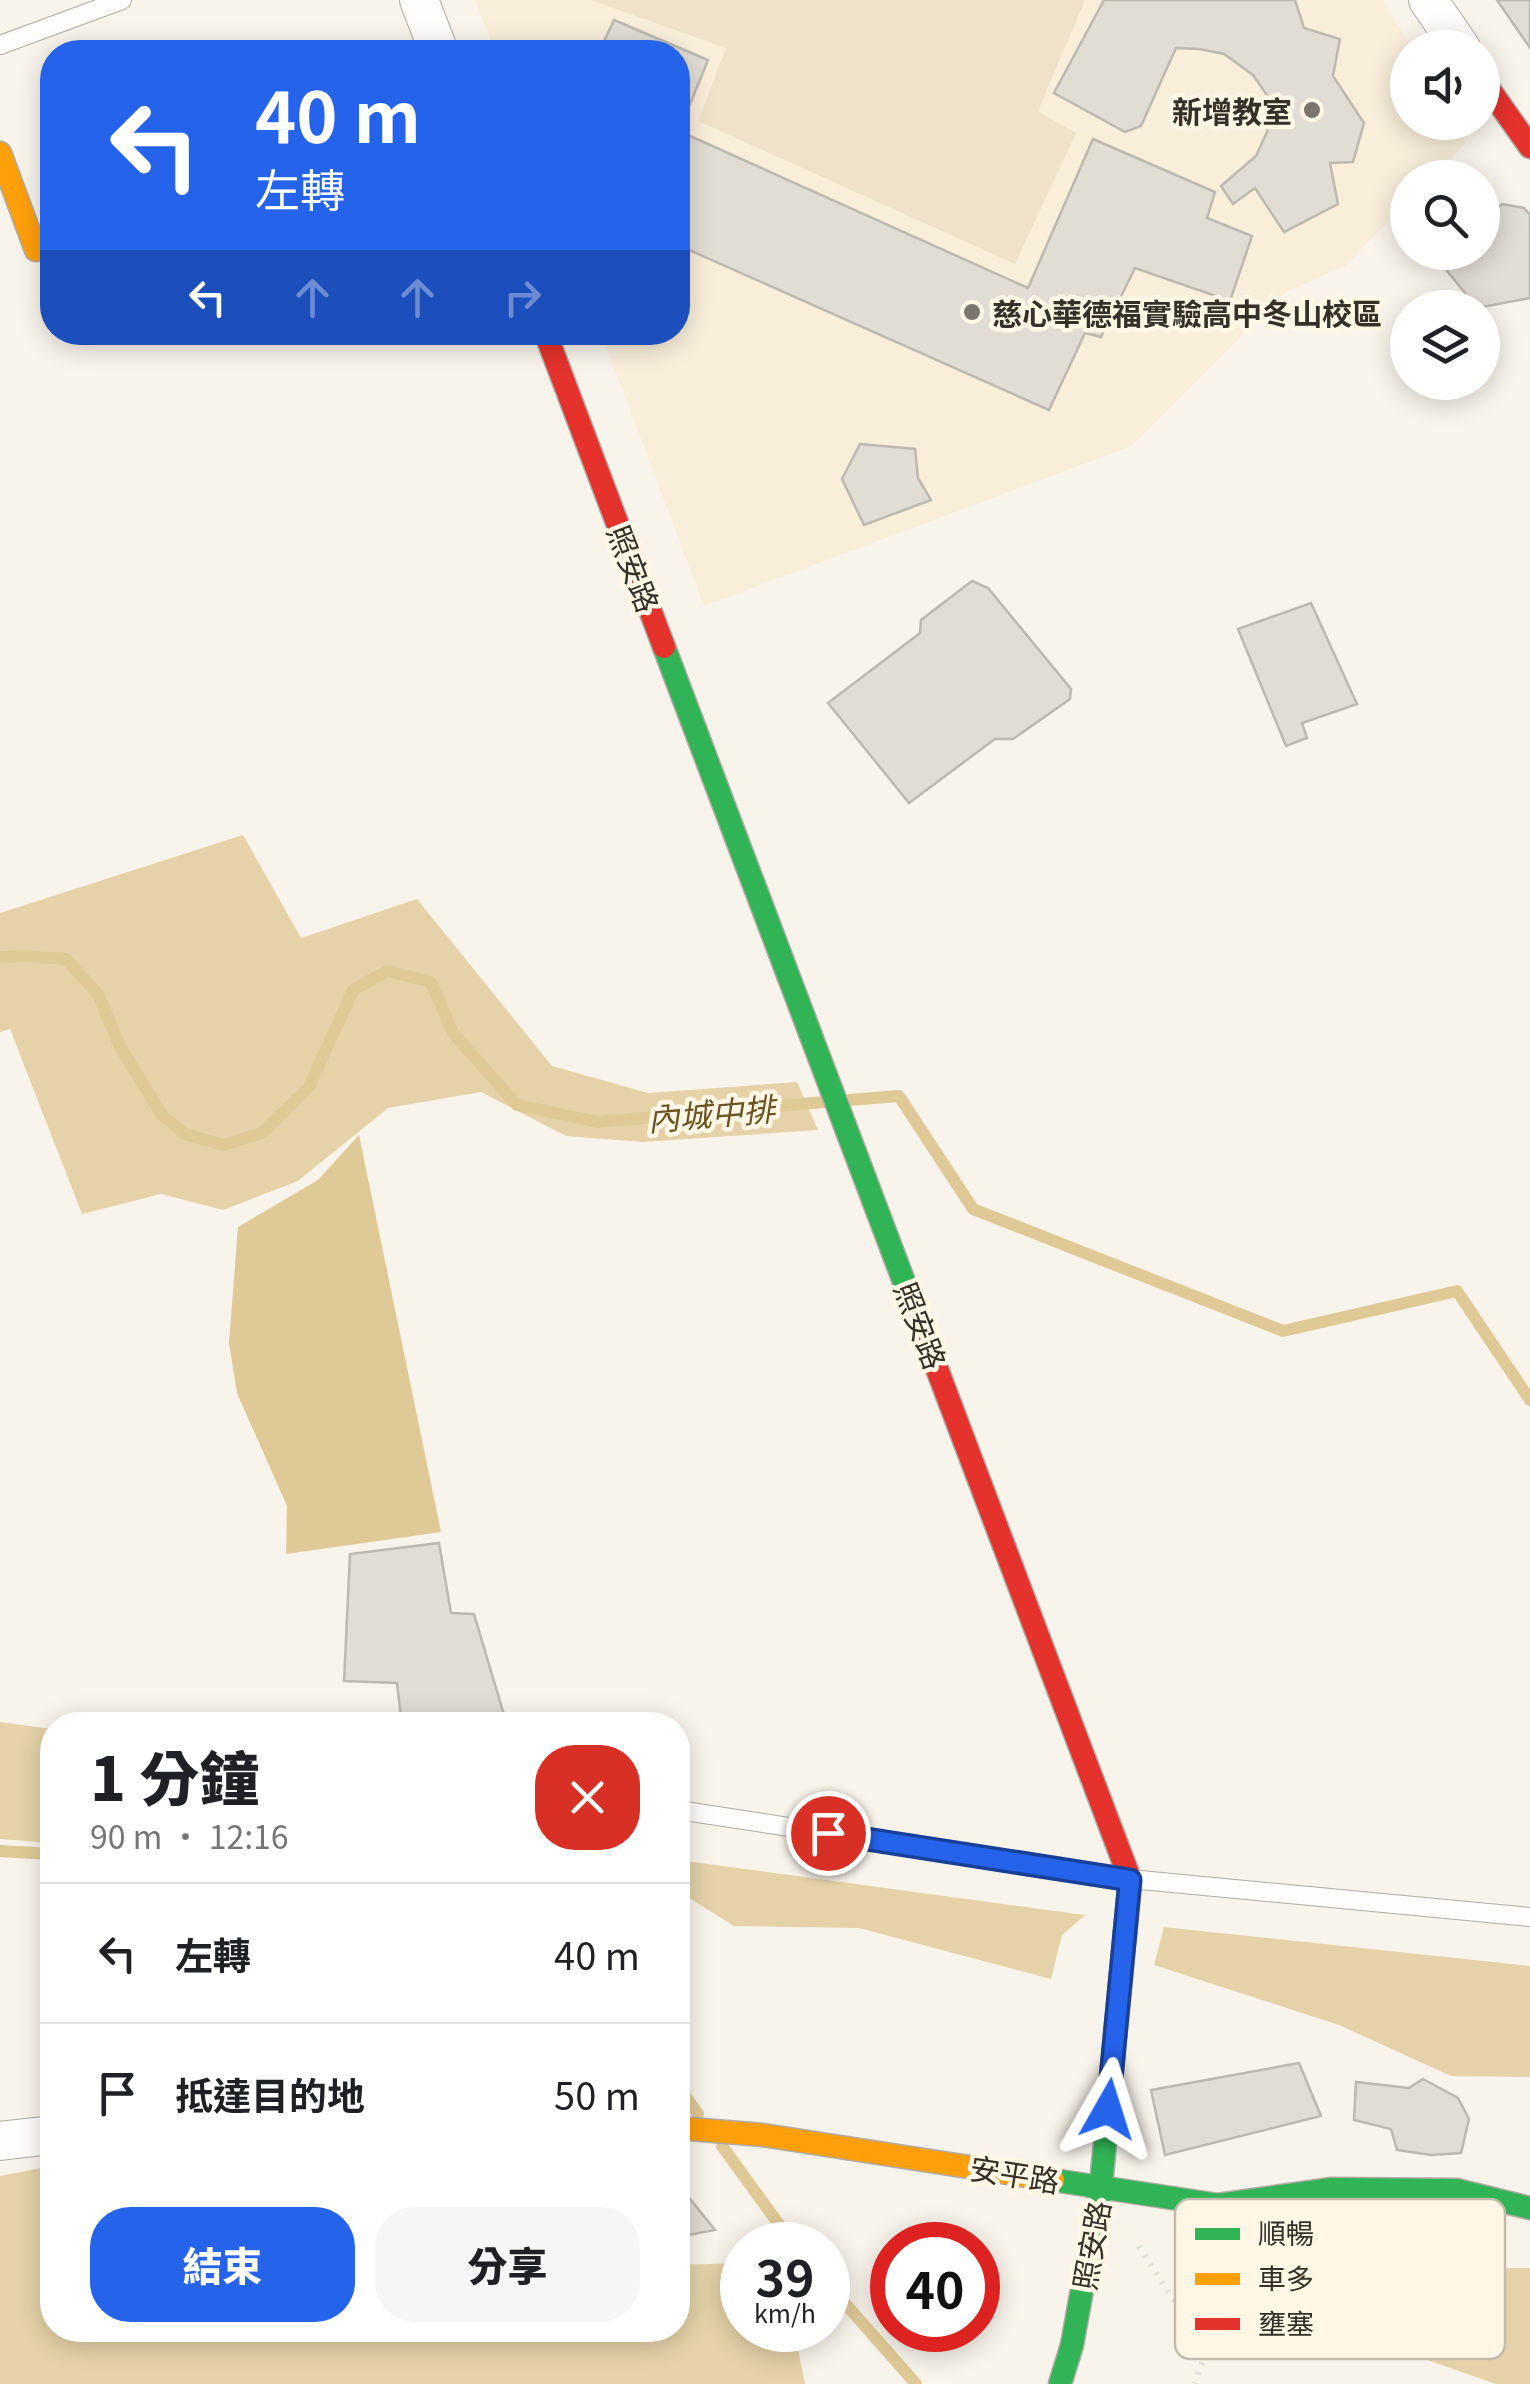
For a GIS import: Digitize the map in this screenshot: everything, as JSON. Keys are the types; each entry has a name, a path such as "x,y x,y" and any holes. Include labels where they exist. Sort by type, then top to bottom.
{"street":[{"path":"419,0 434,40"},
{"path":"1428,0 1449,30"},
{"path":"1500,104 1530,147"},
{"path":"0,153 36,250"},
{"name":"照安路","path":"551,345 1130,1880 1101,2186 1072,2345 1060,2384"},
{"name":"安平路","path":"690,2129 764,2135 1181,2199"},
{"path":"0,2142 40,2137"},
{"name":"安平路","path":"1261,2199 1332,2189 1456,2190 1493,2199"},
{"name":"安平路","path":"1505,2202 1530,2208"},
{"path":"1072,2345 1074,2384"}],"lane":[{"path":"0,45 122,0"},
{"path":"690,1812 1130,1880 1530,1918"}],"path":[{"path":"1101,2186 1175,2302"},
{"path":"1195,2384 1203,2359"}],"shaded area":[{"name":"慈心華德福實驗高中冬山校區","path":"475,0 1383,0 1401,30 1390,30 1390,140 1466,143 1449,160 1390,160 1390,220 1345,266 1286,292 1132,446 704,606 606,345 690,345 690,40 490,40"},
{"path":"591,0 1085,0 1038,111 1076,133 1015,264 698,121 726,48"},
{"path":"243,835 301,938 417,899 552,1066 648,1093 797,1082 818,1130 643,1142 566,1136 481,1092 388,1108 298,1181 223,1210 161,1194 82,1214 10,1029 0,1032 0,913"},
{"path":"359,1135 441,1532 286,1554 287,1506 237,1393 229,1343 238,1227 318,1180"},
{"path":"0,1722 40,1727 40,1842 0,1839"},
{"path":"690,1862 1085,1915 1062,1935 1051,1979 859,1928 734,1926 690,1898"},
{"path":"1164,1927 1530,1966 1530,2077 1451,2076 1339,2025 1154,1965"},
{"path":"40,2168 40,2342 690,2342 690,2265 720,2264 720,2352 798,2352 805,2384 0,2384 0,2176"},
{"path":"1505,2268 1530,2268 1530,2384 1496,2384 1424,2359 1505,2359"}],"building":[{"name":"新增教室","path":"1104,0 1295,0 1304,28 1340,39 1333,76 1364,123 1353,162 1330,163 1338,204 1284,232 1255,188 1233,204 1221,186 1256,156 1267,132 1269,98 1253,75 1224,54 1176,48 1141,126 1125,132 1054,93"},
{"path":"1497,0 1530,0 1530,48"},
{"path":"614,20 661,40 605,40"},
{"path":"690,52 708,60 690,104"},
{"path":"690,136 1028,288 1093,139 1215,192 1207,218 1252,236 1230,301 1135,268 1101,337 1085,333 1049,410 690,250"},
{"path":"1500,206 1524,208 1530,215 1530,298 1500,304 1500,290 1463,290 1446,270 1500,270"},
{"path":"860,444 915,449 918,478 931,500 864,525 842,479"},
{"path":"972,581 988,588 1071,689 1070,699 1013,739 995,739 909,803 828,703 920,633 921,620"},
{"path":"1311,603 1357,704 1302,723 1307,738 1286,746 1238,629"},
{"path":"439,1543 451,1613 474,1614 503,1712 400,1712 397,1683 344,1681 350,1554"},
{"path":"1299,2063 1321,2116 1165,2155 1151,2090"},
{"path":"1423,2079 1458,2098 1469,2119 1461,2153 1431,2155 1397,2150 1391,2129 1354,2120 1356,2082 1409,2088"},
{"path":"690,2199 715,2230 690,2235"}],"waterway":[{"name":"內城中排","path":"0,957 66,959 98,994 119,1045 162,1115 185,1134 223,1145 262,1133 309,1087 353,990 387,971 431,982 453,1033 517,1105 598,1122 824,1102"},
{"name":"內城中排","path":"849,1100 899,1096 973,1209 1283,1331 1457,1291 1530,1400"},
{"path":"0,1851 40,1853"},
{"path":"690,2103 698,2114"},
{"path":"722,2146 777,2222"},
{"path":"850,2309 916,2384"}],"traffic: fast":[{"path":"664,647 909,1295"},
{"path":"1060,2384 1072,2345 1101,2185 1125,1933"},
{"path":"1053,2180 1178,2199"},
{"path":"1261,2199 1332,2189 1456,2190 1493,2199"},
{"path":"1505,2202 1530,2208"}],"traffic: slow":[{"path":"0,153 36,250"},
{"path":"690,2129 763,2135 1053,2180"}],"traffic: jam":[{"path":"1500,104 1530,147"},
{"path":"550,345 664,647"},
{"path":"909,1295 1130,1879 1125,1933"}],"place":[{"name":"新增教室","path":"1312,110"},
{"name":"慈心華德福實驗高中冬山校區","path":"972,312"}],"route":[{"path":"828,1833 1130,1880 1108,2109"}]}
